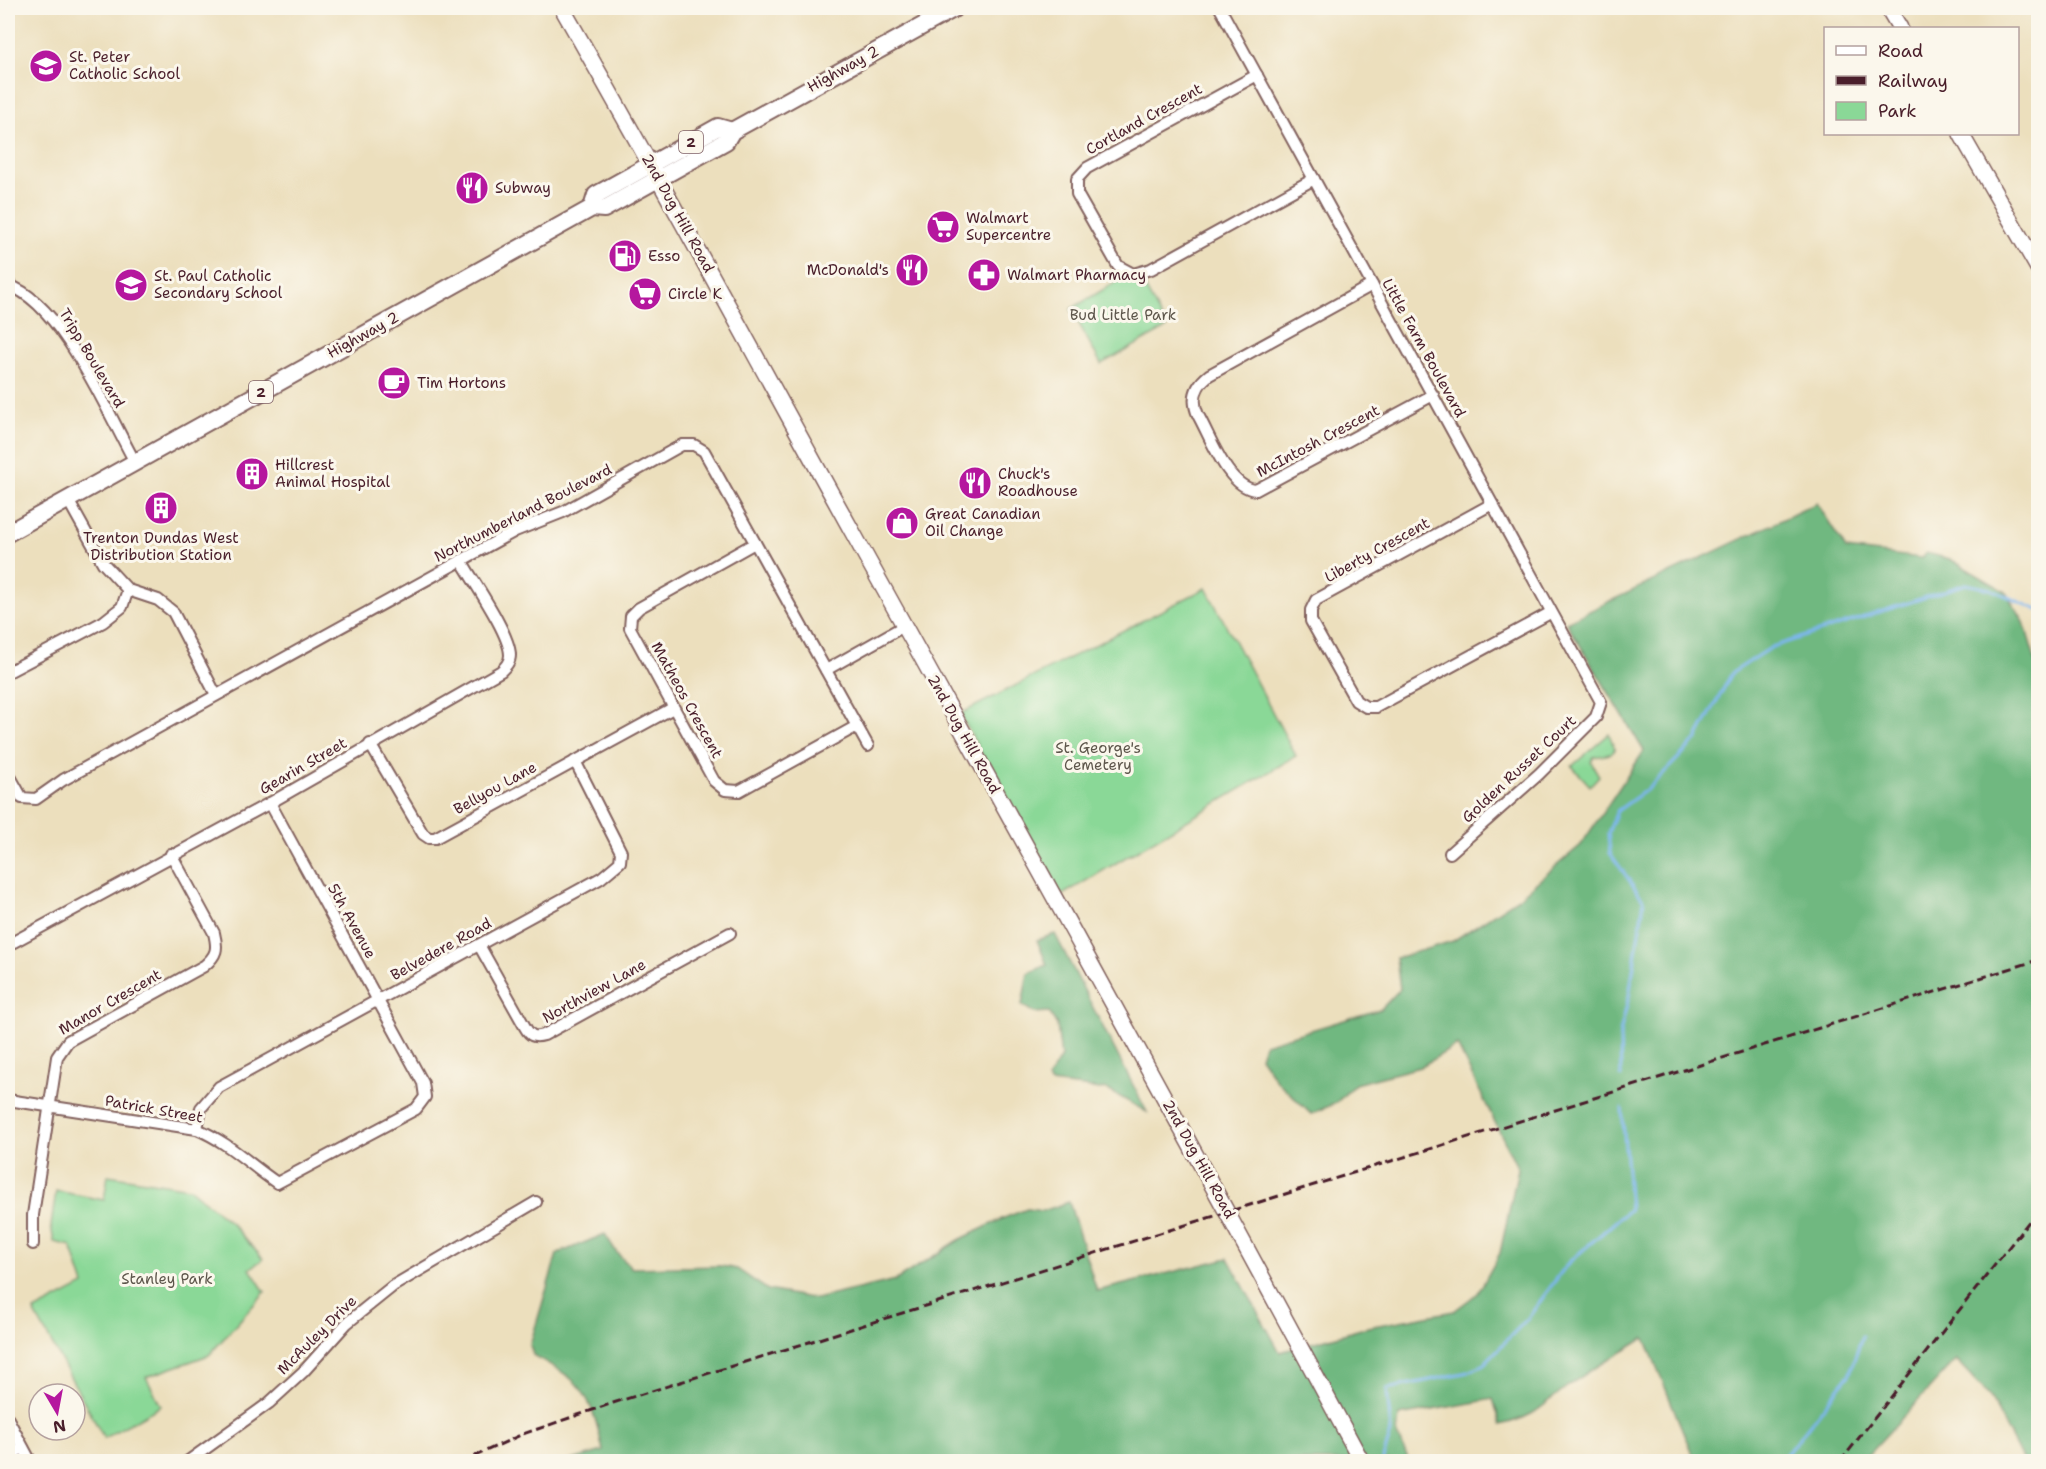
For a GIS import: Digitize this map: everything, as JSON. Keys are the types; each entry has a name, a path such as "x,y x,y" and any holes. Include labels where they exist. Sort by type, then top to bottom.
{"main road":[{"name":"Highway 2","path":"135,462 592,208 596,195 656,171 718,127 732,130 955,8"},
{"name":"2","path":"8,533 135,462"}],"street":[{"name":"2nd Dug Hill Road","path":"562,8 656,171 904,626 1214,1185 1362,1461"},
{"name":"Little Farm Boulevard","path":"1220,8 1550,613 1598,692 1601,702"},
{"path":"1888,8 1899,27"},
{"name":"Cortland Crescent","path":"1257,75 1087,168 1077,179 1077,194 1118,266 1133,274 1151,269 1314,179"},
{"path":"1962,135 2038,268"},
{"name":"Tripp Boulevard","path":"8,285 27,293 58,324 135,462"},
{"name":"McIntosh Crescent","path":"1372,285 1209,375 1202,381 1194,398 1198,415 1234,479 1240,486 1256,490 1433,395"},
{"name":"Northumberland Boulevard","path":"8,773 22,798 36,799 63,780 515,531 563,512 682,445 694,445 704,451 826,670"},
{"path":"68,500 102,563 128,590 158,600 173,612 216,695"},
{"name":"Liberty Crescent","path":"1492,504 1316,600 1311,610 1311,621 1356,701 1366,707 1376,707 1550,613"},
{"name":"Matheos Crescent","path":"755,543 639,608 631,616 630,628 714,781 725,790 739,791 857,726"},
{"name":"Gearin Street","path":"8,945 171,854 270,803 508,665 511,657 506,638 461,561"},
{"path":"8,672 103,622 122,607 128,590"},
{"path":"868,746 826,670 904,626"},
{"name":"Golden Russet Court","path":"1450,853 1539,774 1596,717 1601,702"},
{"name":"Bellyou Lane","path":"370,744 415,821 429,838 435,838 674,708"},
{"name":"Belvedere Road","path":"197,1129 201,1108 219,1087 601,878 620,862 621,852 575,761"},
{"name":"5th Avenue","path":"270,803 424,1086"},
{"name":"Manor Crescent","path":"33,1244 33,1215 57,1057 68,1041 204,966 214,957 218,947 214,933 171,854"},
{"name":"Northview Lane","path":"478,945 530,1035 536,1037 544,1035 730,933"},
{"name":"Patrick Street","path":"8,1100 197,1129 222,1139 251,1166 277,1183 416,1109 425,1097 424,1086"},
{"name":"McAuley Drive","path":"187,1461 269,1403 304,1371 347,1323 393,1286 536,1202"},
{"path":"8,1419 31,1461"},
{"path":"8,1456 23,1448"}],"green space":[{"name":"Bud Little Park","path":"1119,280 1142,282 1167,328 1101,364 1071,309"},
{"path":"1817,503 1846,549 1921,558 1927,553 1950,559 2005,591 2024,622 2038,669 2038,1461 2023,1461 1989,1395 1956,1360 1862,1461 1695,1461 1645,1338 1577,1379 1538,1410 1524,1418 1501,1425 1493,1399 1399,1416 1397,1435 1409,1461 569,1461 603,1451 596,1421 577,1385 570,1378 533,1355 530,1345 557,1254 605,1234 617,1253 632,1268 721,1266 737,1269 768,1290 816,1299 896,1280 959,1240 1004,1218 1027,1209 1043,1211 1069,1202 1097,1291 1228,1258 1280,1352 1368,1327 1454,1311 1478,1293 1500,1253 1518,1169 1457,1045 1420,1067 1355,1084 1336,1103 1311,1114 1276,1080 1260,1057 1264,1044 1381,1009 1400,989 1396,958 1453,941 1517,899 1581,845 1644,751 1566,622"},
{"name":"St. George's Cemetery","path":"1206,588 1296,756 1059,897 960,714"},
{"path":"1609,734 1615,749 1611,754 1594,757 1591,762 1599,776 1590,786 1572,766"},
{"path":"1055,934 1147,1112 1108,1090 1050,1083 1048,1078 1061,1057 1057,1025 1049,1012 1034,1013 1022,1005 1028,973 1047,965 1037,940"},
{"name":"Stanley Park","path":"108,1175 189,1188 231,1223 263,1259 250,1269 265,1292 209,1355 146,1377 161,1406 104,1438 87,1407 87,1382 73,1382 34,1311 84,1285 71,1246 54,1242 51,1226 56,1191 104,1200"}],"waterway":[{"path":"1621,1077 1620,1033 1629,996 1644,901 1610,853 1608,833 1617,811 1649,788 1696,740 1732,673 1772,647 1966,584 1990,589 2038,610"},
{"path":"1382,1462 1391,1432 1387,1389 1468,1372 1484,1364 1528,1318 1568,1263 1630,1209 1622,1108"},
{"path":"1780,1462 1849,1375 1862,1336"}],"railway":[{"path":"462,1462 523,1434 613,1403 2038,960"},
{"path":"1840,1462 2038,1210"}],"place":[{"name":"St. Peter Catholic School","path":"46,66"},
{"name":"Subway","path":"472,188"},
{"name":"Walmart Supercentre","path":"943,227"},
{"name":"Esso","path":"625,256"},
{"name":"McDonald's","path":"912,270"},
{"name":"Walmart Pharmacy","path":"984,275"},
{"name":"St. Paul Catholic Secondary School","path":"131,285"},
{"name":"Circle K","path":"645,294"},
{"name":"Tim Hortons","path":"394,383"},
{"name":"Hillcrest Animal Hospital","path":"252,474"},
{"name":"Chuck's Roadhouse","path":"975,483"},
{"name":"Trenton Dundas West Distribution Station","path":"161,508"},
{"name":"Great Canadian Oil Change","path":"902,523"}]}
